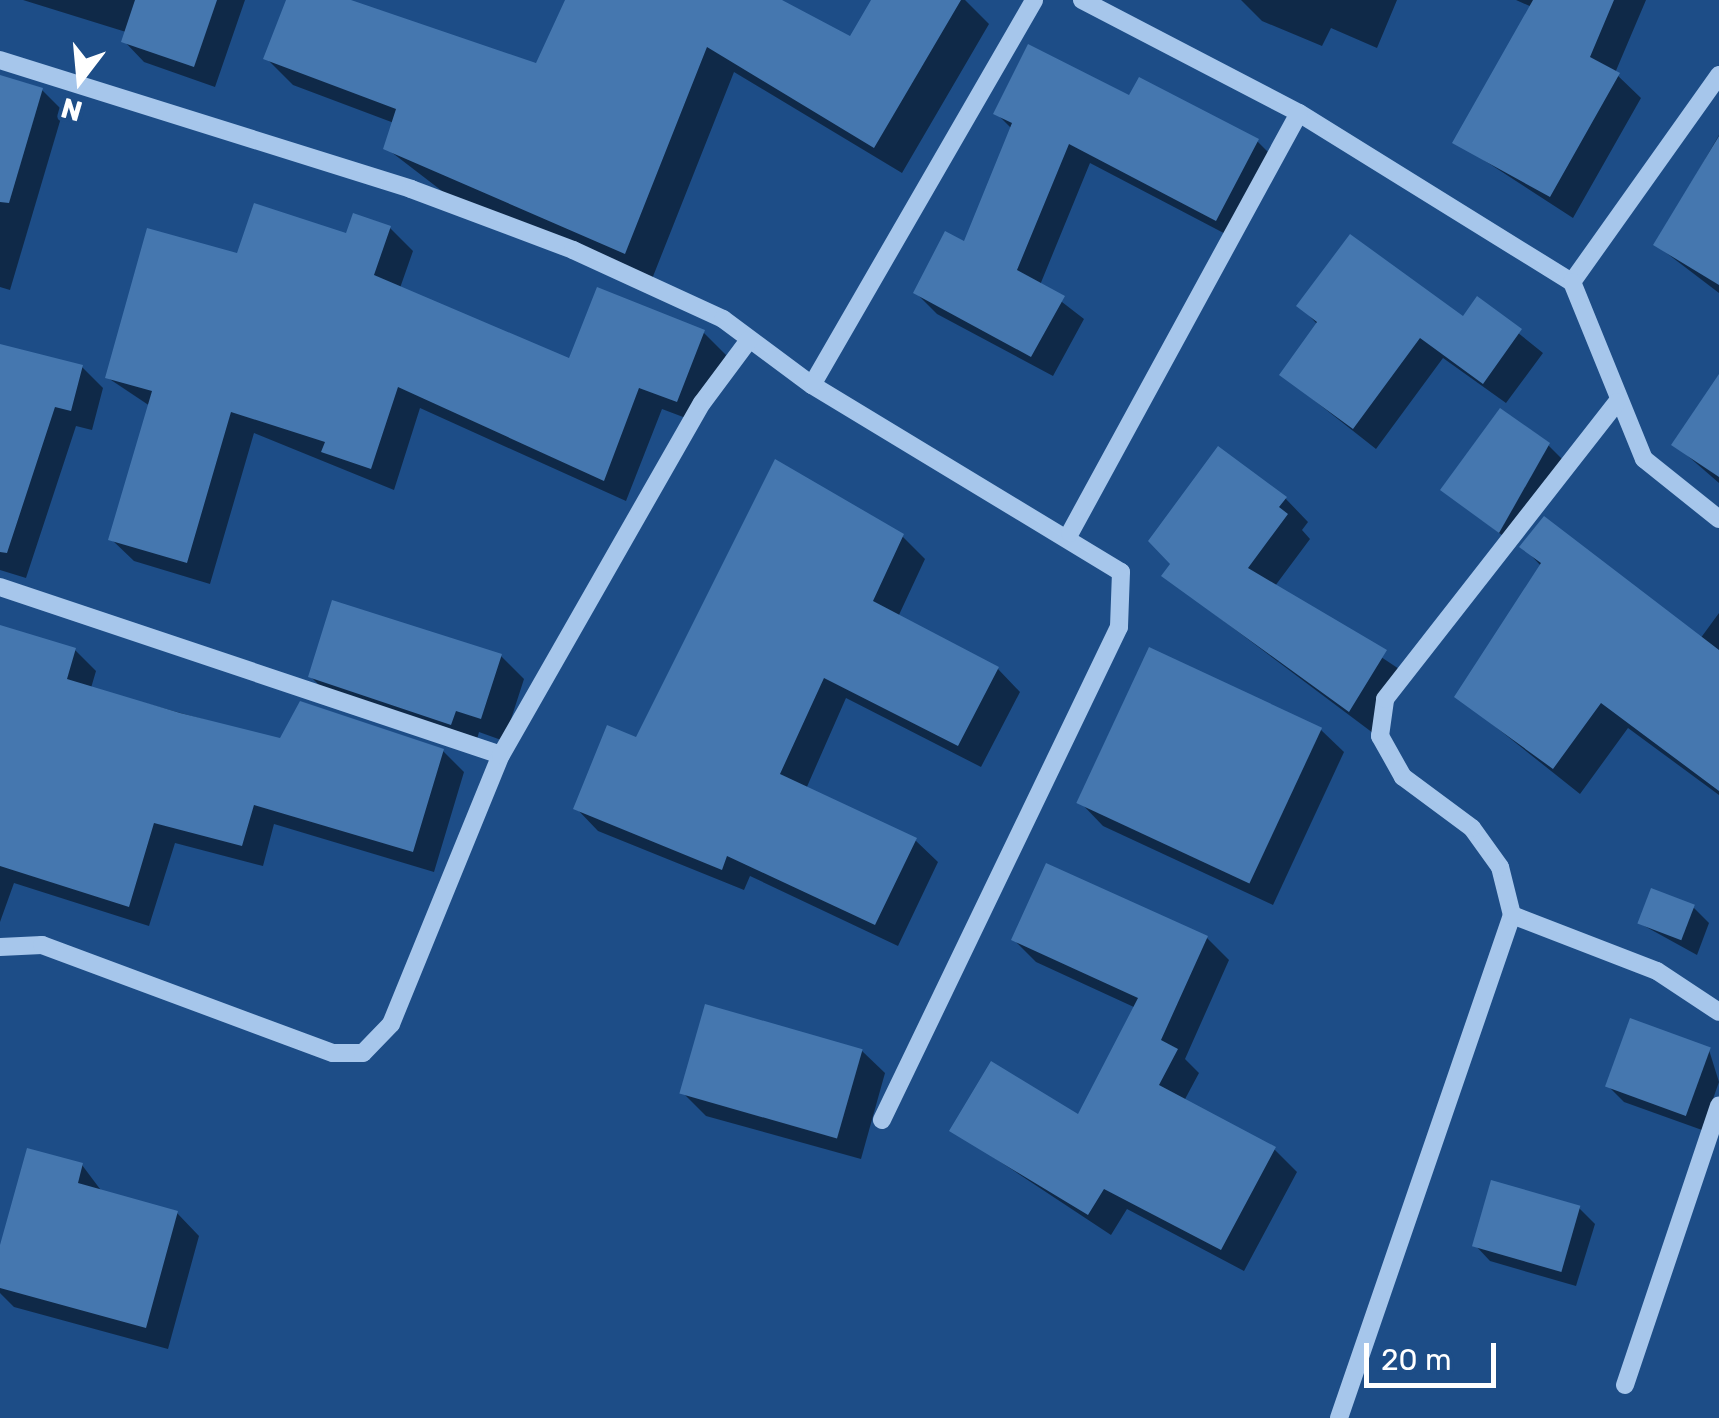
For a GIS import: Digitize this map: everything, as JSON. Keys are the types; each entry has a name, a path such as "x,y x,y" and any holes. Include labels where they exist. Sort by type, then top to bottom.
{"street":[{"path":"812,385 1034,0"},
{"path":"1082,0 1117,9 1299,113 1572,282 1617,402 1644,459 1719,519"},
{"path":"0,60 411,189 590,258 749,340 812,385 1070,533 1121,572 1119,627 882,1120"},
{"path":"1572,282 1719,75"},
{"path":"1070,533 1299,113"},
{"path":"2,943 42,946 333,1053 364,1054 390,1024 501,755 702,403 749,340"},
{"path":"1339,1418 1512,916 1500,868 1472,828 1403,777 1380,736 1386,699 1617,402"},
{"path":"0,587 501,755"},
{"path":"1512,916 1656,972 1719,1012"},
{"path":"1625,1385 1719,1104"}],"building":[{"path":"135,0 217,0 194,67 121,42"},
{"path":"286,0 351,0 536,63 565,0 782,0 850,36 871,0 961,0 874,148 707,47 625,254 383,149 396,109 263,59"},
{"path":"1533,0 1614,0 1590,57 1620,73 1550,197 1452,143"},
{"path":"1028,44 1129,95 1139,77 1259,139 1216,221 1069,144 1017,270 1065,296 1031,357 913,293 945,231 964,241 1012,123 993,114"},
{"path":"0,75 43,88 9,203 0,202"},
{"path":"1719,136 1719,285 1653,245"},
{"path":"254,203 346,233 353,213 391,226 374,275 569,358 597,287 705,330 677,402 639,388 604,481 398,387 371,469 321,452 325,442 231,412 187,563 108,540 152,391 105,378 147,228 237,253"},
{"path":"1350,234 1463,316 1477,296 1522,329 1483,384 1420,338 1353,429 1279,375 1317,322 1296,306"},
{"path":"0,344 83,365 71,411 55,407 7,553 0,552"},
{"path":"1719,374 1719,477 1671,445"},
{"path":"1500,408 1550,443 1499,533 1440,490"},
{"path":"1218,446 1287,497 1279,507 1288,514 1248,568 1387,650 1349,712 1161,576 1170,564 1148,541"},
{"path":"775,459 904,534 873,601 999,667 958,746 824,678 780,774 917,838 875,925 727,856 722,870 573,809 607,725 636,737"},
{"path":"1544,516 1719,650 1719,791 1601,703 1553,769 1454,697 1541,563 1519,547"},
{"path":"332,600 502,654 481,719 456,711 451,725 308,677"},
{"path":"0,625 76,648 67,679 180,713 280,738 300,701 444,749 413,852 254,805 242,846 154,823 129,907 0,866"},
{"path":"1149,647 1322,728 1249,884 1076,803"},
{"path":"1046,863 1208,936 1161,1040 1178,1049 1159,1085 1276,1147 1221,1250 1104,1189 1088,1215 949,1131 991,1061 1078,1114 1138,998 1011,940"},
{"path":"1651,888 1695,905 1681,940 1637,923"},
{"path":"705,1004 863,1049 837,1139 679,1093"},
{"path":"1630,1018 1711,1047 1686,1116 1605,1087"},
{"path":"27,1148 83,1163 78,1183 178,1211 146,1328 0,1288 0,1245"},
{"path":"1491,1180 1580,1206 1561,1272 1472,1246"}]}
